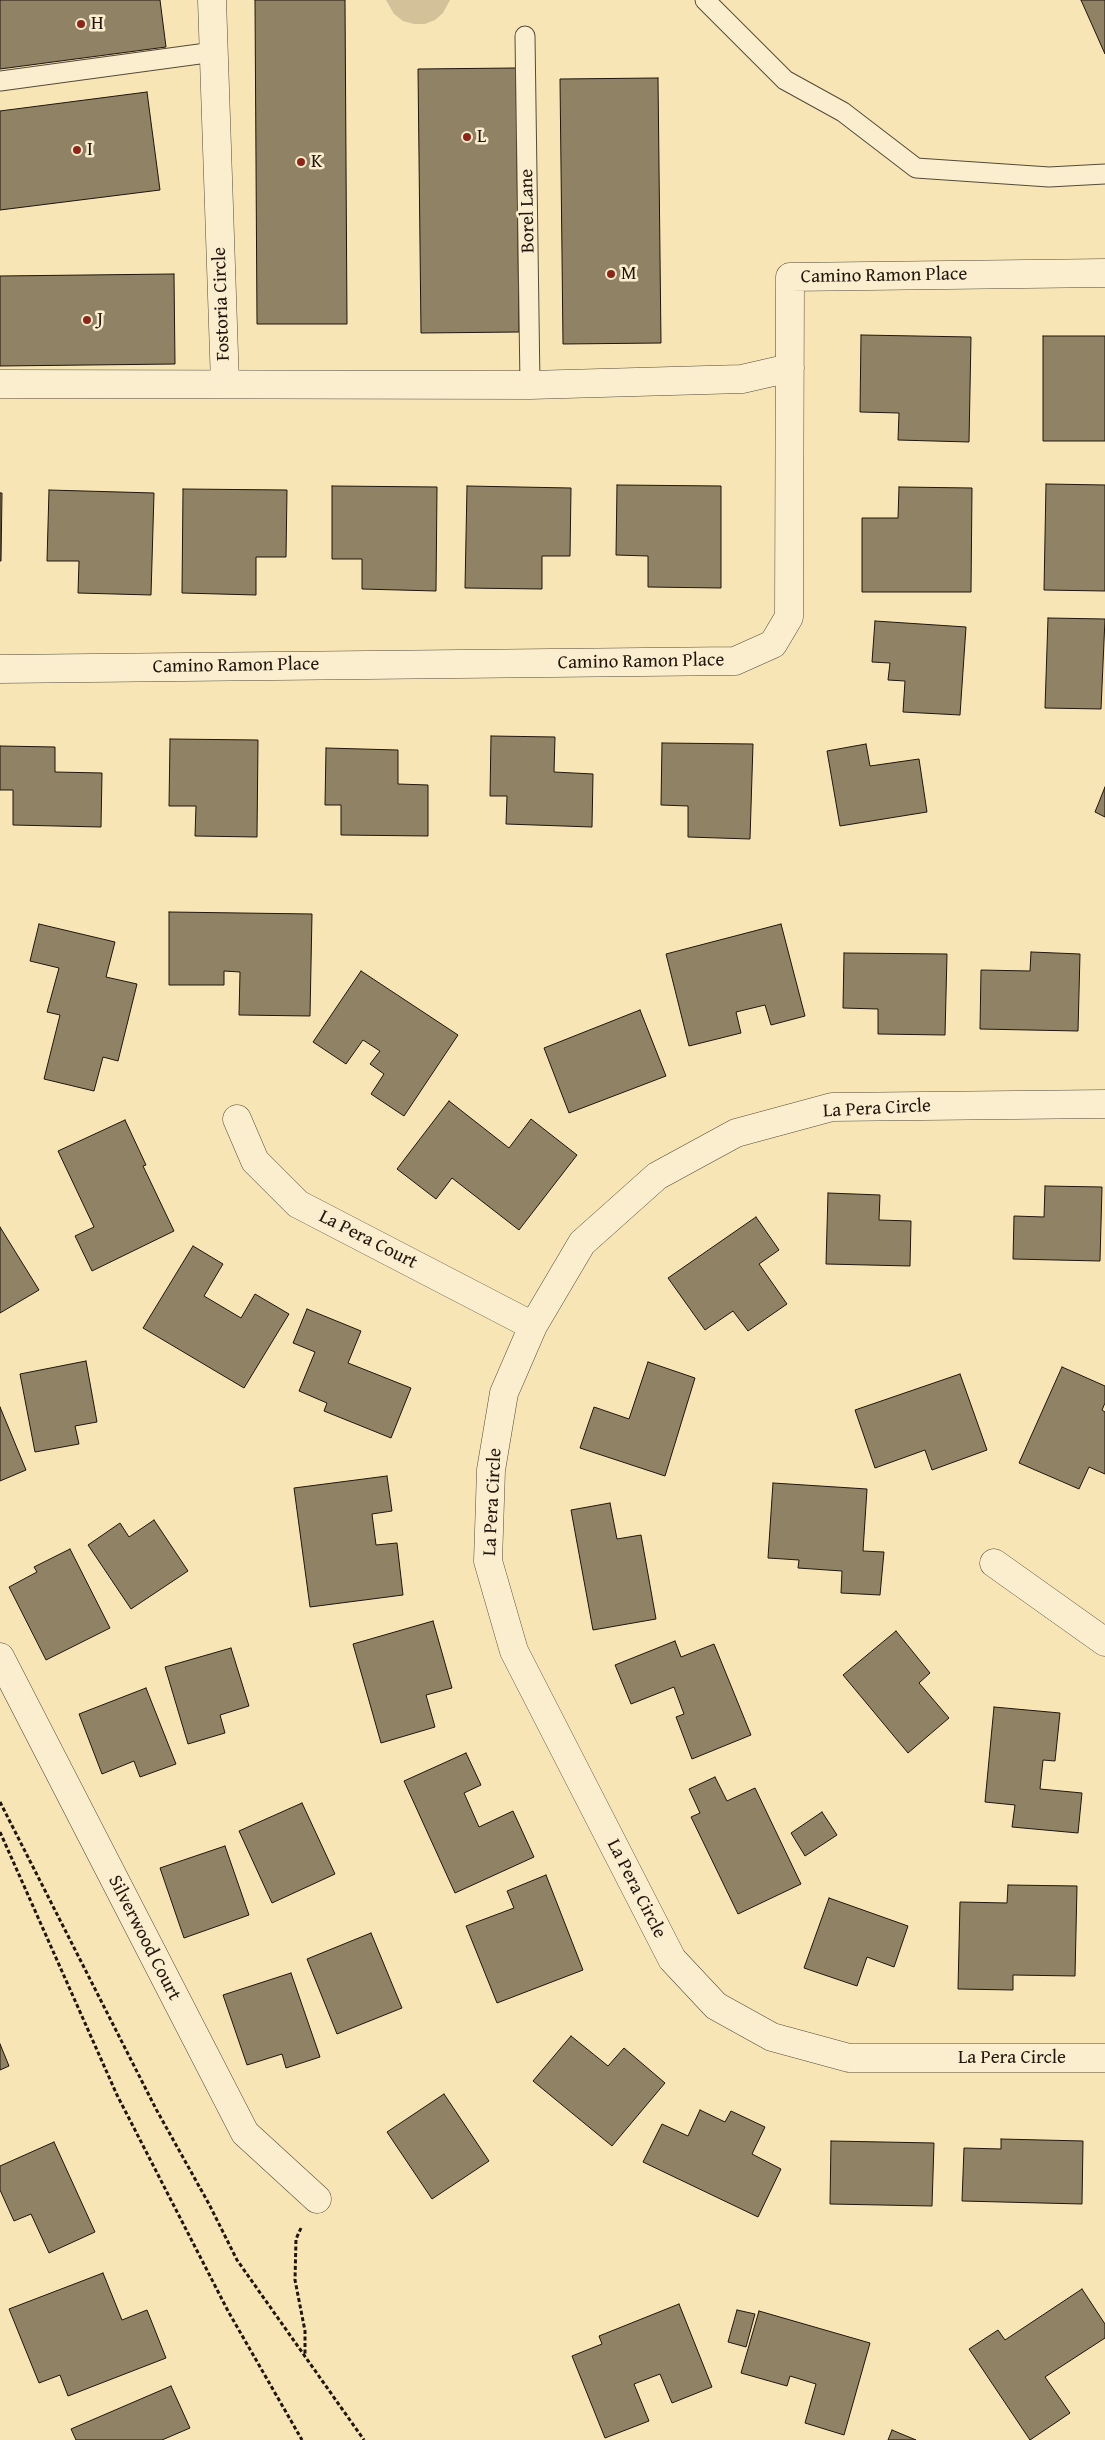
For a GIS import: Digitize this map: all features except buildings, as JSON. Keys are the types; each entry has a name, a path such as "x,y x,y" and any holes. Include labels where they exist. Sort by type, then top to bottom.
{"street":[{"name":"Fostoria Circle","path":"0,384 225,384 212,0"},
{"name":"Camino Ramon Place","path":"0,669 735,661 773,644 789,617 790,278 1105,273"},
{"path":"225,384 530,385 742,379 790,368"},
{"name":"La Pera Circle","path":"1105,1104 832,1107 736,1133 657,1176 582,1243 533,1326 504,1393 491,1470 488,1561 514,1651 672,1959 716,2006 772,2037 850,2058 1105,2058"},
{"name":"La Pera Court","path":"238,1119 254,1161 298,1204 533,1326"},
{"path":"994,1563 1105,1642"},
{"name":"Silverwood Court","path":"0,1657 245,2133 317,2199"}],"lane":[{"path":"705,0 785,80 843,112 916,168 1049,176 1105,174"},
{"name":"Borel Lane","path":"525,36 530,385"},
{"path":"0,81 214,52"}],"path":[{"path":"0,1802 156,2109 209,2204 237,2260 364,2440"},
{"path":"0,1832 117,2095 228,2311 302,2440"},
{"path":"305,2356 305,2331 295,2280 296,2239 317,2199"}],"shaded area":[{"path":"386,0 450,0 443,13 435,20 425,24 414,24 403,21 394,14"}],"place":[{"name":"H","path":"81,24"},
{"name":"L","path":"467,137"},
{"name":"I","path":"77,150"},
{"name":"K","path":"301,162"},
{"name":"M","path":"611,274"},
{"name":"J","path":"87,320"}]}
